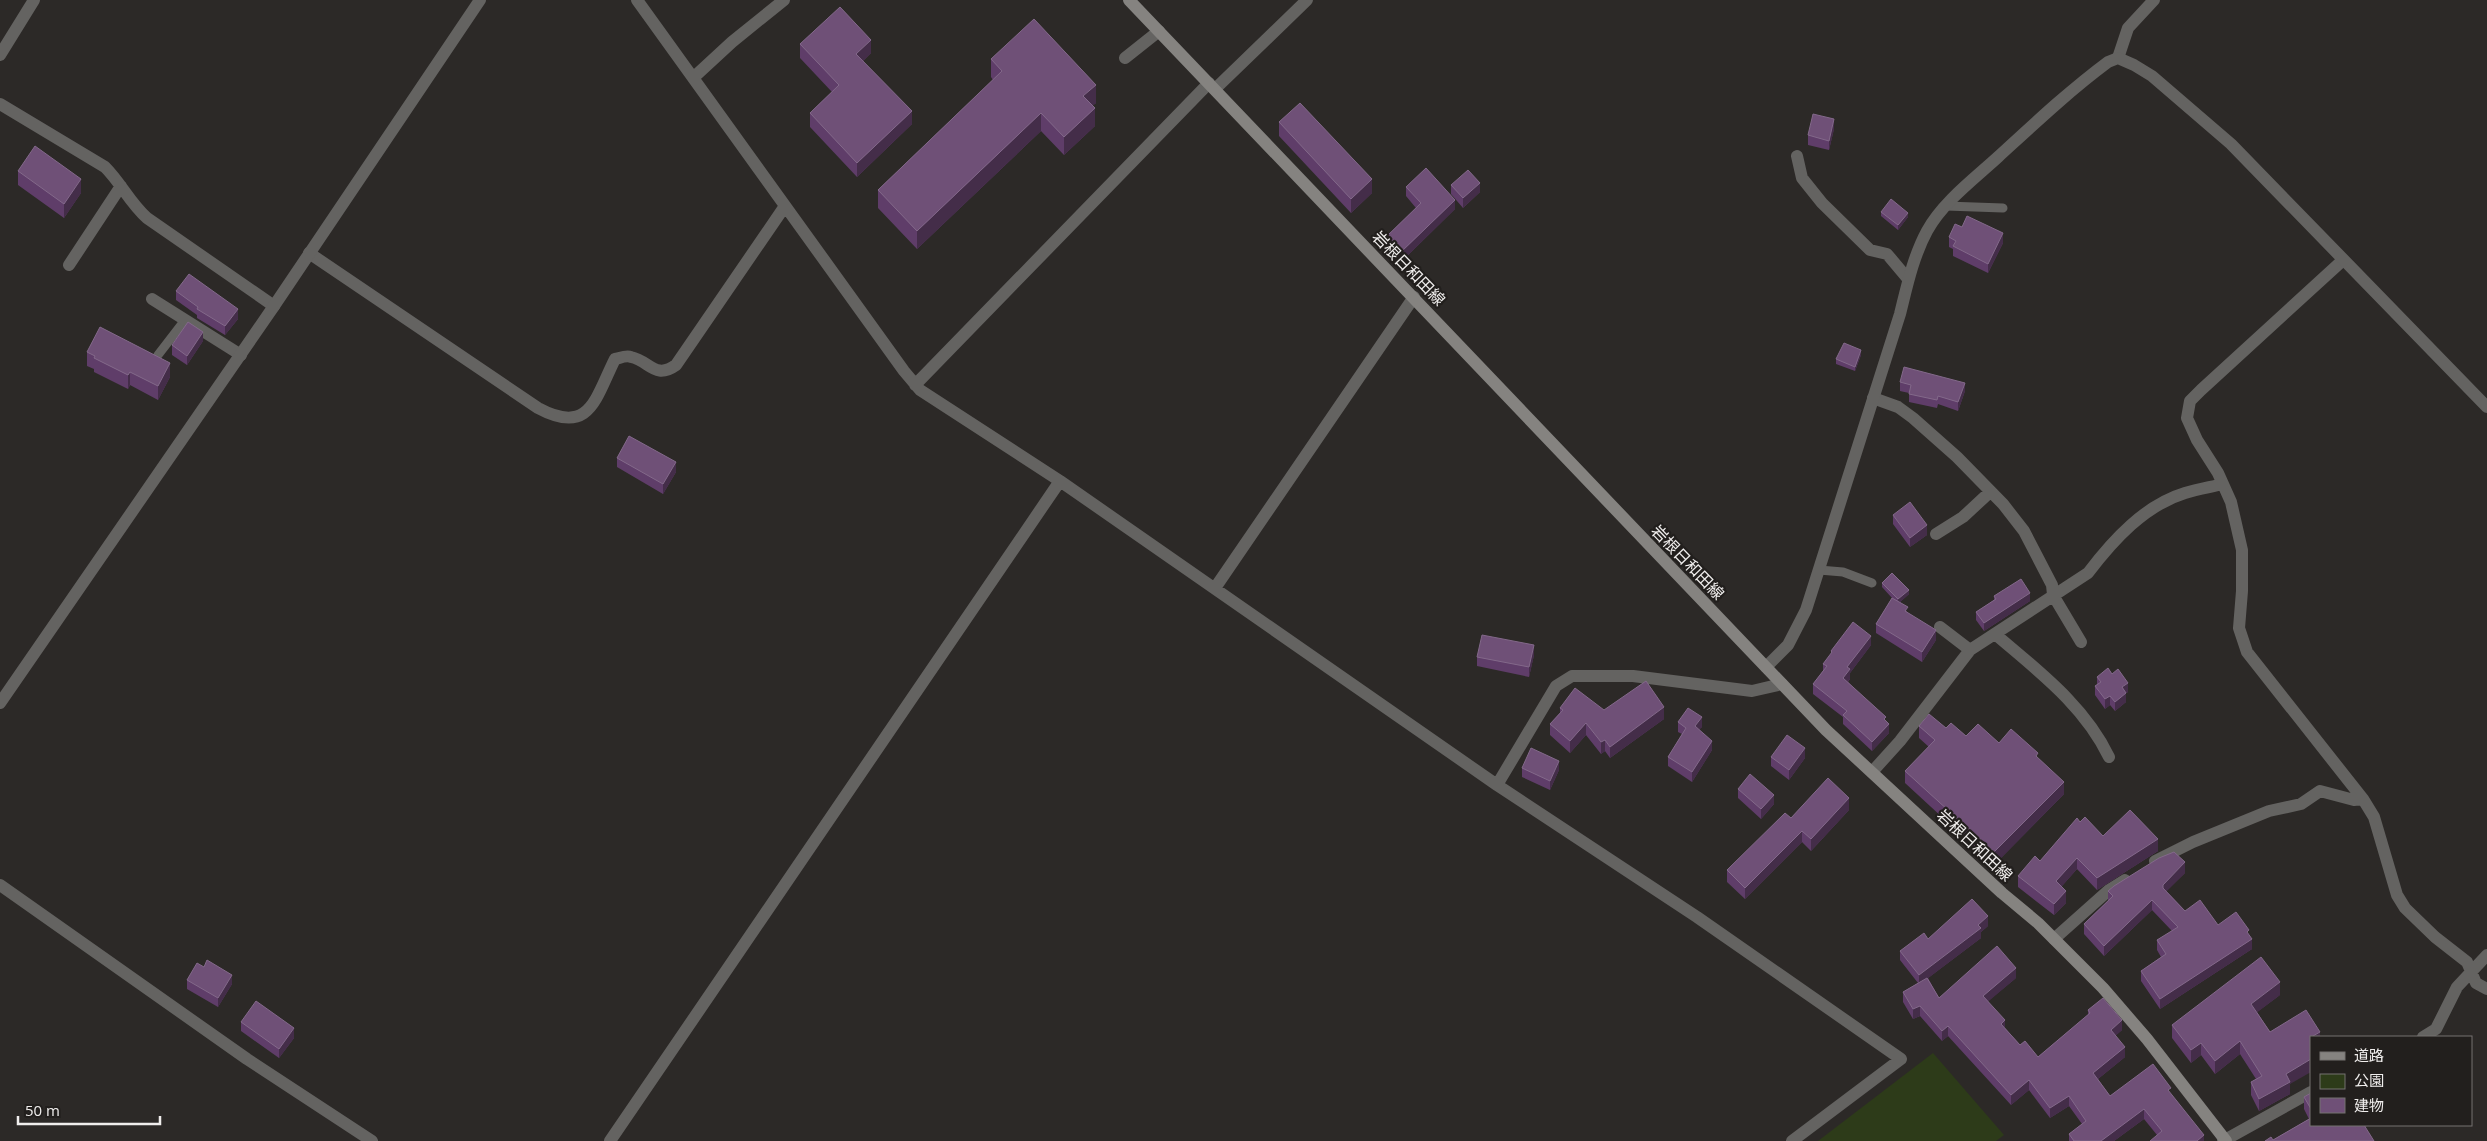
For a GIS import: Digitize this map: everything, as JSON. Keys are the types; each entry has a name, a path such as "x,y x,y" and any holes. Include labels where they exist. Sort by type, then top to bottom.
{"main road":[{"name":"岩根日和田線","path":"1129,0 1826,730 2054,939 2103,988 2147,1039 2224,1140"}],"street":[{"path":"0,55 34,0"},
{"path":"0,703 241,355 480,0"},
{"path":"637,0 915,385 1060,481 1497,785 1696,917 1901,1059 1792,1141"},
{"path":"693,78 732,42 784,0"},
{"path":"915,385 1212,86 1307,0"},
{"path":"2118,58 2128,28 2154,0"},
{"path":"1125,58 1160,31"},
{"path":"1766,667 1788,645 1806,610 1900,314 1918,248 1928,229 1946,206 2059,102 2108,62 2118,58 2134,64 2152,76 2230,144 2342,261 2487,407"},
{"path":"0,104 105,167 121,186 136,209 274,306"},
{"path":"1797,156 1802,178 1822,203 1870,250 1886,254 1908,280"},
{"path":"69,265 121,186"},
{"path":"309,253 538,408 562,419 574,418 582,415 592,406 615,359 630,356 661,371 668,371 676,365 785,206"},
{"path":"2342,261 2190,402 2188,410 2189,426 2223,484 2231,502 2242,550 2242,591 2239,628 2247,652 2363,799 2374,817 2397,895 2405,908 2435,937 2467,962 2476,982 2487,989"},
{"path":"1215,588 1414,297"},
{"path":"152,299 241,355"},
{"path":"1873,398 1898,408 1913,418 1957,457 2003,504 2024,531 2052,584 2053,596 2081,642"},
{"path":"610,1141 1060,481"},
{"path":"1872,772 1900,741 1970,650 2088,573 2101,556 2148,511 2184,493 2223,484"},
{"path":"1936,534 1963,516 1990,492"},
{"path":"1940,627 1970,650"},
{"path":"1995,634 2064,693 2100,738 2109,757"},
{"path":"1497,785 1556,686 1572,676 1633,676 1752,691 1782,684"},
{"path":"2054,939 2109,890 2143,868 2202,838 2269,811 2301,804 2320,791 2330,792 2354,800 2363,799"},
{"path":"0,885 239,1053 372,1141"},
{"path":"2425,1036 2436,1029 2457,987 2487,955"},
{"path":"2224,1140 2310,1093"}],"lane":[{"path":"1946,206 2003,208"},
{"path":"158,355 185,320"},
{"path":"1819,570 1843,572 1872,583"}],"green space":[{"path":"1933,1053 2004,1135 1996,1141 1818,1141"}],"building":[{"path":"840,7 871,40 856,54 912,111 857,163 810,113 839,85 800,44"},
{"path":"1034,19 1096,85 1083,96 1095,108 1064,137 1041,113 917,231 878,190 1002,71 991,59"},
{"path":"1300,103 1372,179 1351,199 1279,122"},
{"path":"1813,114 1834,119 1829,141 1808,135"},
{"path":"35,146 81,179 64,204 18,171"},
{"path":"1426,168 1455,200 1400,253 1385,238 1421,203 1406,187"},
{"path":"1468,170 1480,183 1463,198 1451,185"},
{"path":"1891,199 1908,213 1898,225 1881,212"},
{"path":"1967,216 2003,233 1988,264 1953,246 1956,241 1949,237 1955,224 1962,227"},
{"path":"189,274 238,309 225,326 197,309 198,307 176,291"},
{"path":"188,322 203,332 187,356 172,345"},
{"path":"100,327 170,363 158,386 130,372 128,375 94,358 95,356 87,352"},
{"path":"1844,343 1861,350 1855,367 1836,359"},
{"path":"1904,367 1965,383 1958,402 1938,396 1937,400 1909,394 1911,385 1900,382"},
{"path":"629,436 676,462 663,484 617,458"},
{"path":"1910,502 1927,525 1910,538 1893,515"},
{"path":"1892,573 1909,590 1898,599 1882,583"},
{"path":"2021,579 2030,593 1984,623 1976,612 1996,599 1994,596"},
{"path":"1892,598 1908,607 1905,611 1936,630 1922,652 1876,624"},
{"path":"1853,622 1871,636 1847,667 1850,669 1843,678 1886,717 1884,719 1889,724 1872,742 1843,715 1847,711 1813,684 1827,666 1823,664 1831,651"},
{"path":"1482,635 1534,645 1529,667 1477,657"},
{"path":"2108,668 2112,674 2118,669 2128,683 2122,687 2126,693 2115,702 2110,696 2105,699 2095,686 2101,682 2097,677"},
{"path":"1646,681 1664,707 1610,747 1605,740 1601,742 1586,723 1570,741 1550,724 1563,710 1560,708 1575,688 1604,710"},
{"path":"1688,708 1702,717 1695,726 1712,741 1692,772 1668,757 1686,728 1678,722"},
{"path":"1929,714 1946,728 1951,723 1966,736 1978,724 1999,743 2011,729 2038,753 2036,756 2064,782 1994,852 1905,771 1935,740 1919,726"},
{"path":"1787,735 1805,748 1789,770 1771,757"},
{"path":"1531,748 1559,761 1550,781 1522,768"},
{"path":"1750,774 1774,795 1761,809 1738,789"},
{"path":"1828,778 1849,798 1811,839 1802,831 1745,888 1727,870 1785,813 1791,818"},
{"path":"2130,810 2158,839 2097,878 2077,858 2056,881 2066,891 2054,904 2018,876 2035,856 2040,861 2077,818 2080,822 2085,817 2103,836"},
{"path":"2174,852 2185,862 2163,885 2163,888 2185,911 2200,900 2218,925 2236,912 2249,930 2247,932 2252,939 2160,999 2141,971 2166,954 2157,940 2178,927 2152,900 2104,946 2084,924 2113,896 2108,891 2114,886 2159,858"},
{"path":"1972,899 1988,916 1978,925 1981,928 1919,975 1900,951 1924,933 1928,939"},
{"path":"1997,946 2016,968 1983,996 2005,1020 2001,1024 2020,1045 2025,1041 2038,1057 2090,1013 2088,1010 2103,998 2122,1020 2111,1030 2125,1047 2093,1073 2110,1096 2153,1064 2171,1088 2168,1090 2204,1135 2197,1141 2150,1141 2162,1131 2144,1109 2101,1141 2074,1141 2069,1134 2086,1121 2069,1096 2050,1108 2029,1080 2011,1095 1948,1026 1942,1031 1920,1006 1913,1009 1903,992 1927,978 1939,998"},
{"path":"2261,957 2280,982 2251,1004 2270,1032 2306,1010 2320,1032 2310,1036 2310,1060 2286,1074 2290,1082 2259,1099 2251,1082 2262,1076 2240,1041 2215,1061 2201,1043 2191,1050 2172,1025"},
{"path":"207,960 232,975 218,998 187,980 197,963 204,967"},
{"path":"256,1001 294,1028 279,1049 241,1022"},
{"path":"2310,1094 2310,1107 2304,1097"},
{"path":"2310,1119 2310,1126 2365,1126 2374,1141 2265,1141 2271,1137 2273,1140"}]}
